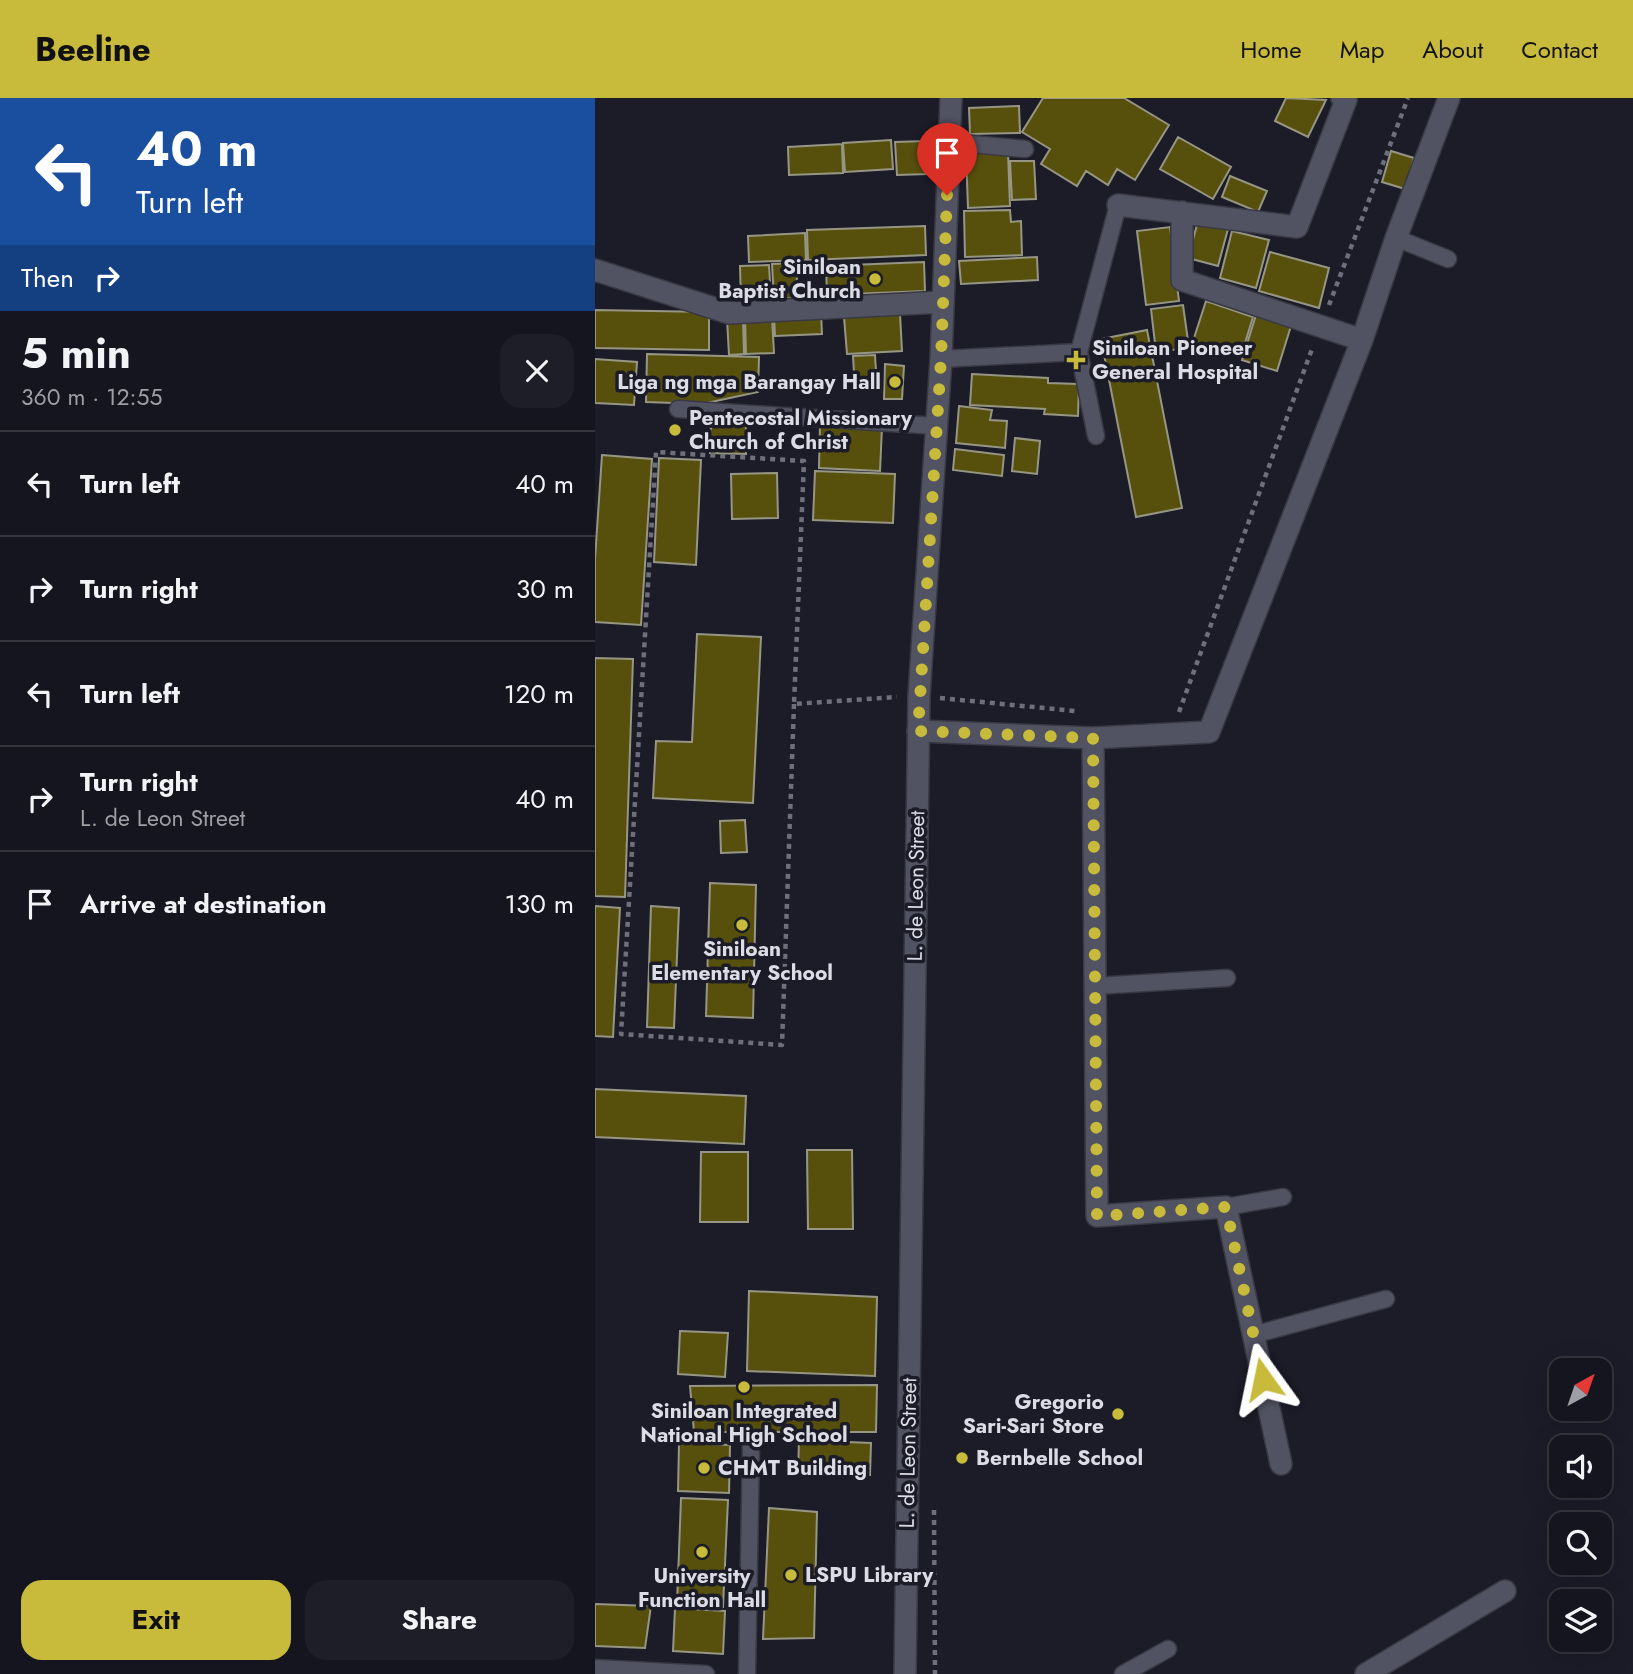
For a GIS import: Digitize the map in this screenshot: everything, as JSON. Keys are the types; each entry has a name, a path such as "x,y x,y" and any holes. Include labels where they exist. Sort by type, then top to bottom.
{"street":[{"name":"L. de Leon Street","path":"905,1674 918,731 929,697 936,426 951,98"},
{"path":"1118,205 1297,227 1346,100 1342,98"},
{"path":"918,731 1093,738 1209,732 1362,340 1449,98"},
{"path":"1182,212 1182,280 1362,340"},
{"path":"595,270 729,313 943,302"},
{"path":"1093,738 1097,1216 1226,1207 1281,1464"},
{"path":"1366,1674 1504,1591"}],"lane":[{"path":"950,142 1025,149"},
{"path":"1096,436 1079,352 1118,205"},
{"path":"1397,238 1448,259"},
{"path":"941,359 1079,352"},
{"path":"678,409 936,426"},
{"path":"1095,986 1227,978"},
{"path":"1226,1207 1283,1197"},
{"path":"1253,1335 1386,1299"},
{"path":"747,1674 751,1445"},
{"path":"1123,1674 1168,1649"},
{"path":"595,1668 706,1674"}],"path":[{"path":"1176,720 1408,98"},
{"path":"656,452 804,461 794,704 782,1045 621,1034 656,452"},
{"path":"794,704 929,697 1078,711"}],"building":[{"path":"1043,98 1124,98 1169,125 1135,180 1117,169 1108,185 1086,171 1077,186 1041,164 1050,149 1022,132"},
{"path":"1286,98 1326,100 1308,137 1275,121"},
{"path":"1019,106 1020,133 970,134 969,108"},
{"path":"1178,137 1231,167 1213,199 1160,169"},
{"path":"891,140 893,169 845,172 843,143"},
{"path":"927,141 929,174 897,175 895,142"},
{"path":"842,144 843,173 789,175 788,147"},
{"path":"1391,151 1414,158 1405,189 1382,182"},
{"path":"1008,152 1010,206 968,208 966,153"},
{"path":"1010,161 1034,161 1036,199 1012,200"},
{"path":"1230,176 1267,191 1258,212 1222,197"},
{"path":"1010,210 1011,222 1021,221 1022,255 965,257 964,211"},
{"path":"1198,221 1228,229 1218,266 1188,258"},
{"path":"925,226 926,255 808,260 807,230"},
{"path":"1170,227 1179,301 1146,305 1137,231"},
{"path":"1232,231 1269,240 1256,288 1220,278"},
{"path":"805,233 806,260 749,262 748,236"},
{"path":"1270,252 1329,268 1319,308 1259,291"},
{"path":"1037,257 1038,280 961,284 959,261"},
{"name":"Siniloan Baptist Church","path":"924,262 925,291 827,295 826,266"},
{"path":"796,263 798,298 774,299 772,264"},
{"path":"769,265 771,300 741,301 740,266"},
{"path":"1206,301 1253,317 1241,356 1193,341"},
{"path":"1183,305 1189,348 1156,352 1151,309"},
{"path":"595,310 709,312 709,350 595,348"},
{"path":"821,313 822,334 775,336 774,315"},
{"path":"900,314 902,351 847,354 844,317"},
{"path":"1256,315 1291,326 1277,371 1242,360"},
{"path":"772,317 774,353 746,354 745,318"},
{"path":"727,319 743,319 744,354 729,355"},
{"path":"1147,330 1182,508 1136,517 1101,339"},
{"path":"647,354 759,357 758,392 702,404 646,402"},
{"path":"875,355 877,387 855,389 853,356"},
{"path":"595,359 637,362 634,405 595,403"},
{"path":"885,364 904,366 902,399 884,399"},
{"path":"972,374 1048,378 1048,383 1079,384 1078,416 1044,414 1045,409 970,405"},
{"path":"959,406 992,410 990,420 1007,421 1005,448 956,443"},
{"path":"711,415 746,416 746,454 710,453"},
{"path":"820,424 882,427 880,471 819,468"},
{"path":"1015,438 1040,441 1037,474 1012,471"},
{"path":"955,449 1004,455 1002,476 953,470"},
{"path":"602,455 652,459 641,625 595,622 595,559"},
{"path":"659,458 701,460 696,565 654,562"},
{"path":"815,471 895,474 893,523 813,520"},
{"path":"777,473 778,518 732,519 731,474"},
{"path":"697,634 761,637 753,803 653,798 656,741 692,742"},
{"path":"595,658 633,659 625,897 595,896"},
{"path":"745,820 747,852 721,853 720,821"},
{"path":"710,883 756,885 753,1018 706,1016"},
{"path":"595,906 620,908 613,1037 595,1036"},
{"path":"651,906 679,908 674,1028 647,1027"},
{"path":"595,1089 746,1096 744,1144 595,1137"},
{"path":"807,1150 852,1150 853,1229 808,1229"},
{"path":"701,1152 748,1152 748,1222 700,1222"},
{"path":"749,1291 877,1297 875,1376 747,1371"},
{"path":"680,1331 728,1333 725,1377 678,1374"},
{"path":"877,1385 876,1432 694,1432 690,1386"},
{"path":"799,1440 871,1443 870,1475 798,1472"},
{"name":"CHMT Building","path":"679,1443 730,1445 729,1493 678,1491"},
{"name":"University Function Hall","path":"681,1498 728,1500 723,1607 677,1604"},
{"name":"LSPU Library","path":"769,1508 817,1512 814,1638 763,1639"},
{"path":"595,1604 651,1606 645,1648 595,1646"},
{"path":"675,1608 725,1611 723,1654 673,1651"}],"place":[{"name":"Siniloan Baptist Church","path":"875,279"},
{"name":"Siniloan Pioneer General Hospital","path":"1076,360"},
{"name":"Liga ng mga Barangay Hall","path":"895,382"},
{"name":"Pentecostal Missionary Church of Christ","path":"675,430"},
{"name":"Siniloan Elementary School","path":"742,925"},
{"name":"Siniloan Integrated National High School","path":"744,1387"},
{"name":"Gregorio Sari-Sari Store","path":"1118,1414"},
{"name":"Bernbelle School","path":"962,1458"},
{"name":"CHMT Building","path":"704,1468"},
{"name":"University Function Hall","path":"702,1552"},
{"name":"LSPU Library","path":"791,1575"}],"route":[{"path":"947,195 941,359 918,731 1093,738 1097,1216 1226,1207 1263,1379"}]}
